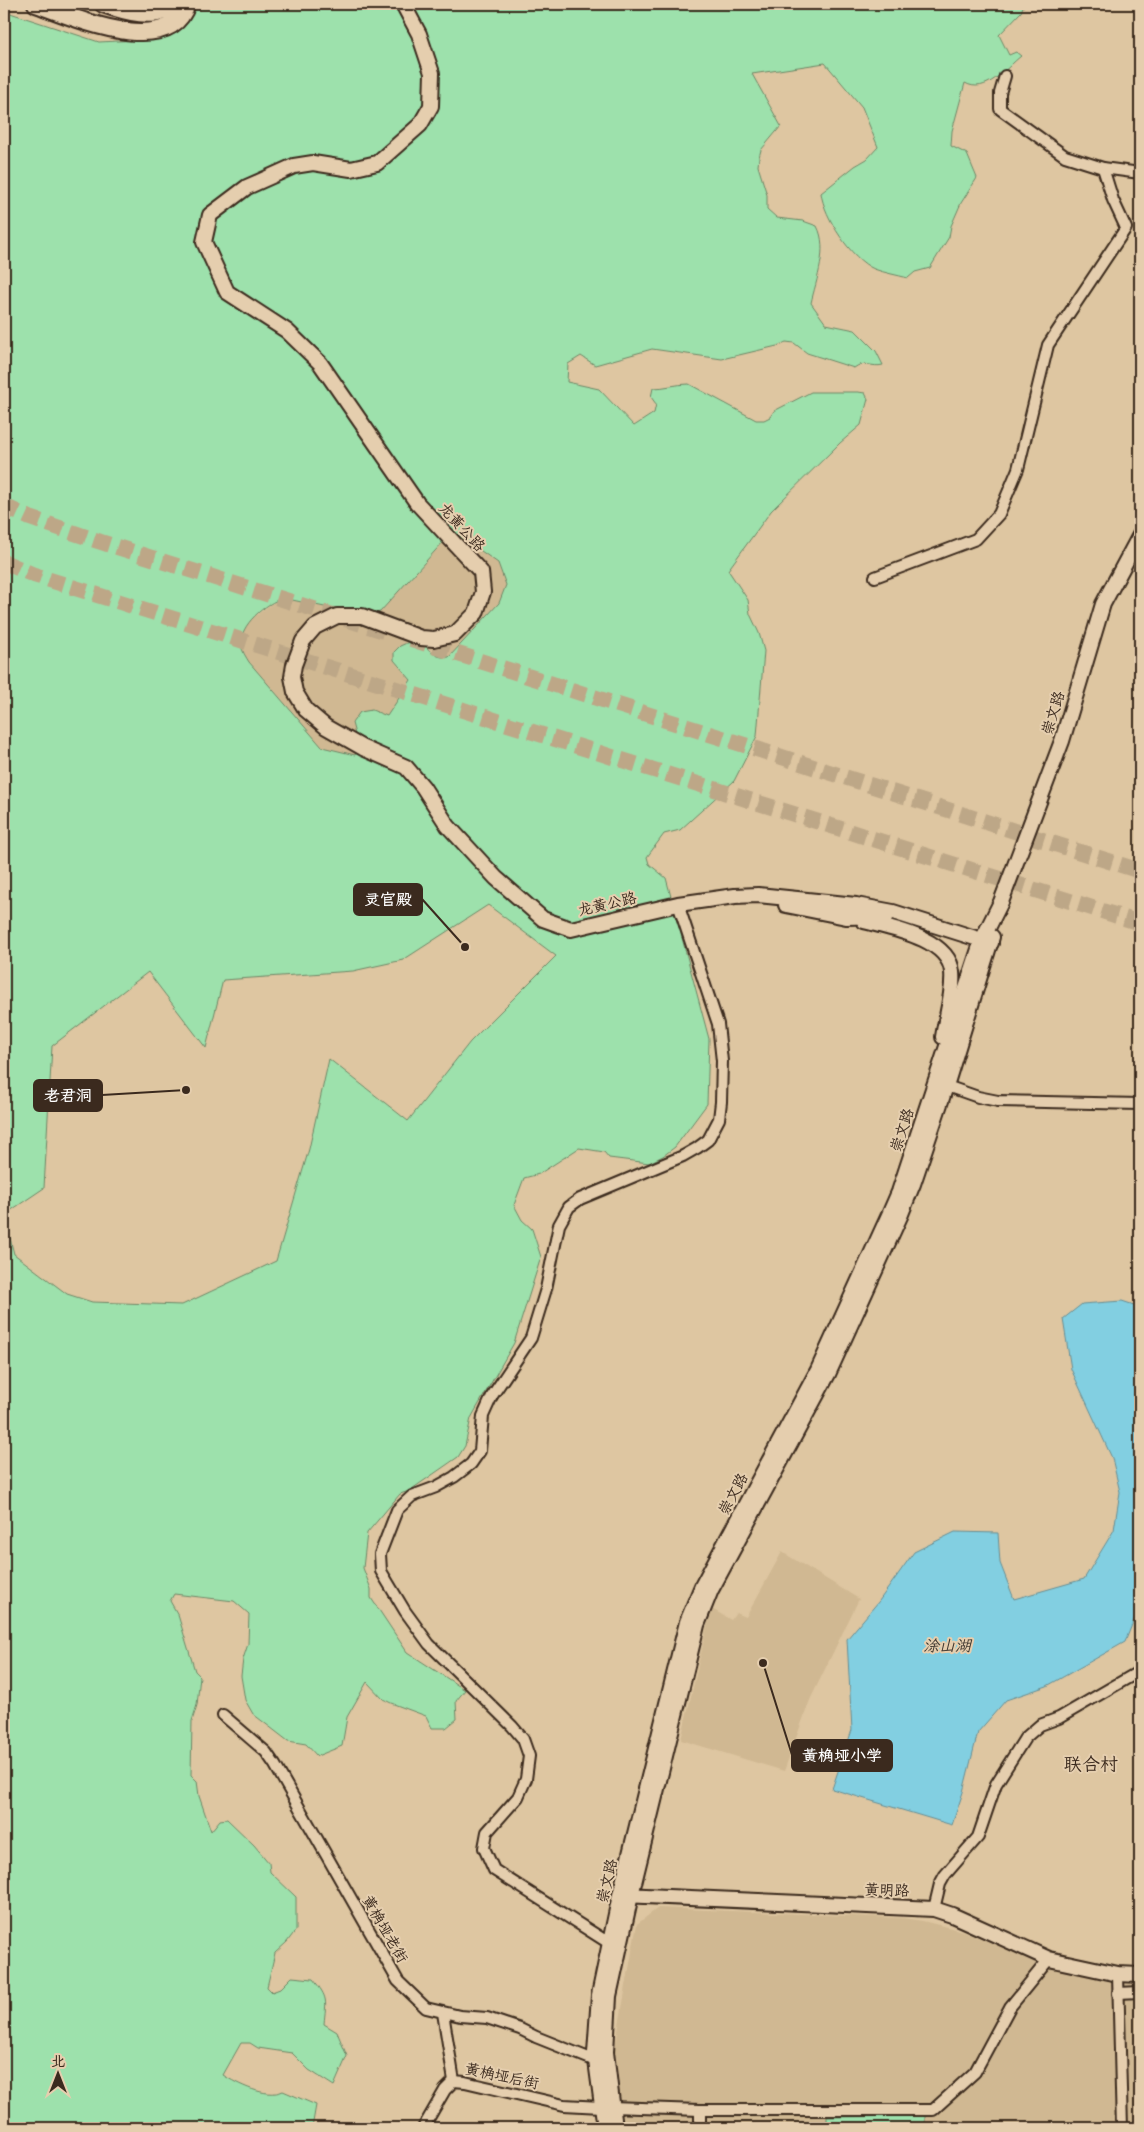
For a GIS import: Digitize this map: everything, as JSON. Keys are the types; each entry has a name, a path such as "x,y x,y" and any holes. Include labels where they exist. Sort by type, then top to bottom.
{"main road":[{"path":"36,4 96,24 138,31 154,31 168,28 178,22 187,4"},
{"path":"59,4 76,6 78,4"},
{"path":"103,4 125,11 144,14 158,12 175,4"},
{"name":"龙黄公路","path":"403,4 419,34 432,73 431,106 420,125 377,163 351,168 313,163 294,166 247,187 210,215 204,242 227,292 287,331 320,363 418,503 481,572 483,592 476,613 455,634 434,639 421,638 362,616 337,616 314,627 302,641 292,677 295,692 306,710 326,726 363,748 406,767 423,787 448,826 496,878 543,919 571,929 678,904 746,895 790,902 846,917 893,917 985,944"},
{"name":"崇文路","path":"614,2128 606,2107 596,2061 595,2034 599,1995 609,1943 626,1895 693,1640 711,1590 828,1374 907,1199 940,1084 985,944 1062,741 1103,604 1140,535"},
{"name":"龙黄公路","path":"790,902 840,903 893,912 985,944"},
{"path":"840,903 852,910 851,914 846,917"},
{"path":"846,917 915,937 934,946 948,959 952,970 952,981 940,1084"},
{"name":"崇文路","path":"605,2128 607,2013 626,1895"},
{"name":"黄明路","path":"626,1895 934,1909 952,1915 1049,1959 1118,1974 1140,1975"}],"street":[{"path":"1004,76 1000,93 1000,109 1065,156 1103,168 1140,174"},
{"path":"875,577 976,539 999,514 1018,469 1048,345 1126,228 1113,200 1103,168"},
{"path":"609,1943 494,1870 484,1848 487,1832 518,1797 526,1779 528,1756 523,1739 429,1644 405,1612 381,1571 380,1554 396,1510 412,1496 436,1487 454,1477 472,1464 480,1451 483,1416 492,1396 531,1338 546,1289 559,1225 569,1207 580,1199 683,1156 708,1140 714,1130 721,1102 722,1061 718,1024 678,904"},
{"path":"940,1084 978,1097 998,1101 1140,1104"},
{"path":"934,1909 940,1884 951,1866 978,1837 996,1784 1024,1738 1040,1725 1059,1718 1140,1671"},
{"name":"黄桷垭老街","path":"223,1715 266,1752 276,1765 398,1981 426,2008 443,2013 487,2018 596,2061"},
{"name":"黄桷垭后街","path":"423,2128 445,2090 454,2082 465,2082 564,2104 606,2107 700,2110 933,2110 975,2072 1010,2006 1049,1959"},
{"path":"1118,1974 1122,2128"},
{"path":"1118,1992 1140,1992"},
{"path":"443,2013 454,2082"},
{"path":"700,2110 700,2128"}],"shaded area":[{"path":"453,531 498,563 506,585 499,603 449,657 439,658 424,643 394,660 411,680 387,716 372,710 352,723 359,749 355,755 322,747 249,662 241,647 246,623 277,600 283,598 366,616 374,615 380,612"},
{"path":"782,1552 859,1599 810,1700 784,1771 681,1740 712,1609 731,1620 736,1613 746,1617"},
{"path":"658,1908 902,1918 923,1921 963,1931 1048,1967 1110,1981 1140,1981 1140,2128 624,2128 615,2093 615,2048 637,1924"}],"green space":[{"path":"177,4 1024,4 1021,12 999,35 1009,55 1016,52 1021,56 988,83 973,86 965,83 952,131 951,146 967,154 977,178 961,203 951,226 949,237 930,268 915,272 908,278 874,269 865,264 840,236 823,203 821,193 855,166 867,159 878,147 862,107 825,63 752,74 781,126 761,150 759,157 758,166 767,195 767,209 777,218 803,221 817,226 822,244 822,254 811,303 826,324 855,330 876,351 883,365 865,364 854,368 807,353 794,343 786,342 777,346 722,359 652,349 595,365 581,356 568,364 567,382 599,389 634,426 654,413 656,404 651,397 653,388 689,384 756,420 764,420 770,417 774,411 811,392 858,392 865,393 868,399 861,425 771,511 728,570 748,600 750,614 759,633 764,651 757,736 734,781 680,830 664,834 647,857 649,864 666,878 709,1039 707,1104 675,1147 649,1163 609,1158 604,1152 579,1148 539,1174 524,1178 514,1205 522,1220 532,1229 541,1257 514,1343 471,1418 465,1446 458,1457 409,1491 400,1494 367,1533 363,1568 371,1589 371,1598 407,1652 465,1690 456,1701 457,1719 446,1728 432,1728 426,1716 383,1699 367,1682 347,1717 342,1746 317,1756 306,1744 288,1741 253,1714 245,1700 241,1676 243,1659 248,1644 249,1614 234,1601 174,1594 170,1601 178,1615 195,1671 200,1676 197,1705 192,1721 191,1775 197,1781 199,1796 211,1831 220,1820 227,1819 254,1845 269,1863 270,1872 296,1897 296,1930 275,1953 267,1987 272,1992 280,1989 292,1977 313,1979 318,1986 325,2000 324,2024 337,2032 347,2056 334,2086 309,2070 292,2053 258,2048 250,2043 241,2043 223,2075 261,2092 276,2093 283,2091 316,2105 312,2128 4,2128 4,1215 4,11 99,42 138,40 172,22","holes":["453,531 498,563 506,585 499,603 449,657 435,655 420,637 400,646 394,652 394,660 411,680 387,716 372,710 360,712 352,723 359,749 355,755 322,747 249,662 241,645 244,630 262,610 283,598 366,616 380,612","488,905 556,956 470,1042 408,1121 329,1059 309,1149 276,1261 182,1305 92,1302 67,1294 14,1254 4,1215 44,1188 52,1046 148,972 206,1048 223,980 353,971 403,960"]},
{"path":"925,2116 925,2128 827,2128 827,2117"}],"water":[{"name":"涂山湖","path":"1122,1301 1140,1307 1140,1605 1125,1642 1047,1686 1006,1700 978,1732 963,1792 952,1825 832,1789 852,1730 847,1639 879,1601 914,1552 955,1532 998,1533 1000,1563 1014,1599 1084,1579 1114,1530 1120,1492 1112,1458 1071,1369 1063,1319 1082,1304"}],"tunnel":[{"path":"4,506 30,518 101,542 387,632"},
{"path":"4,562 34,575 1140,923"},
{"path":"411,639 1140,871"}],"place":[{"name":"灵官殿","path":"465,947"},
{"name":"老君洞","path":"186,1090"},
{"name":"黄桷垭小学","path":"763,1663"}],"district":[{"name":"联合村","path":"1091,1764"}]}
